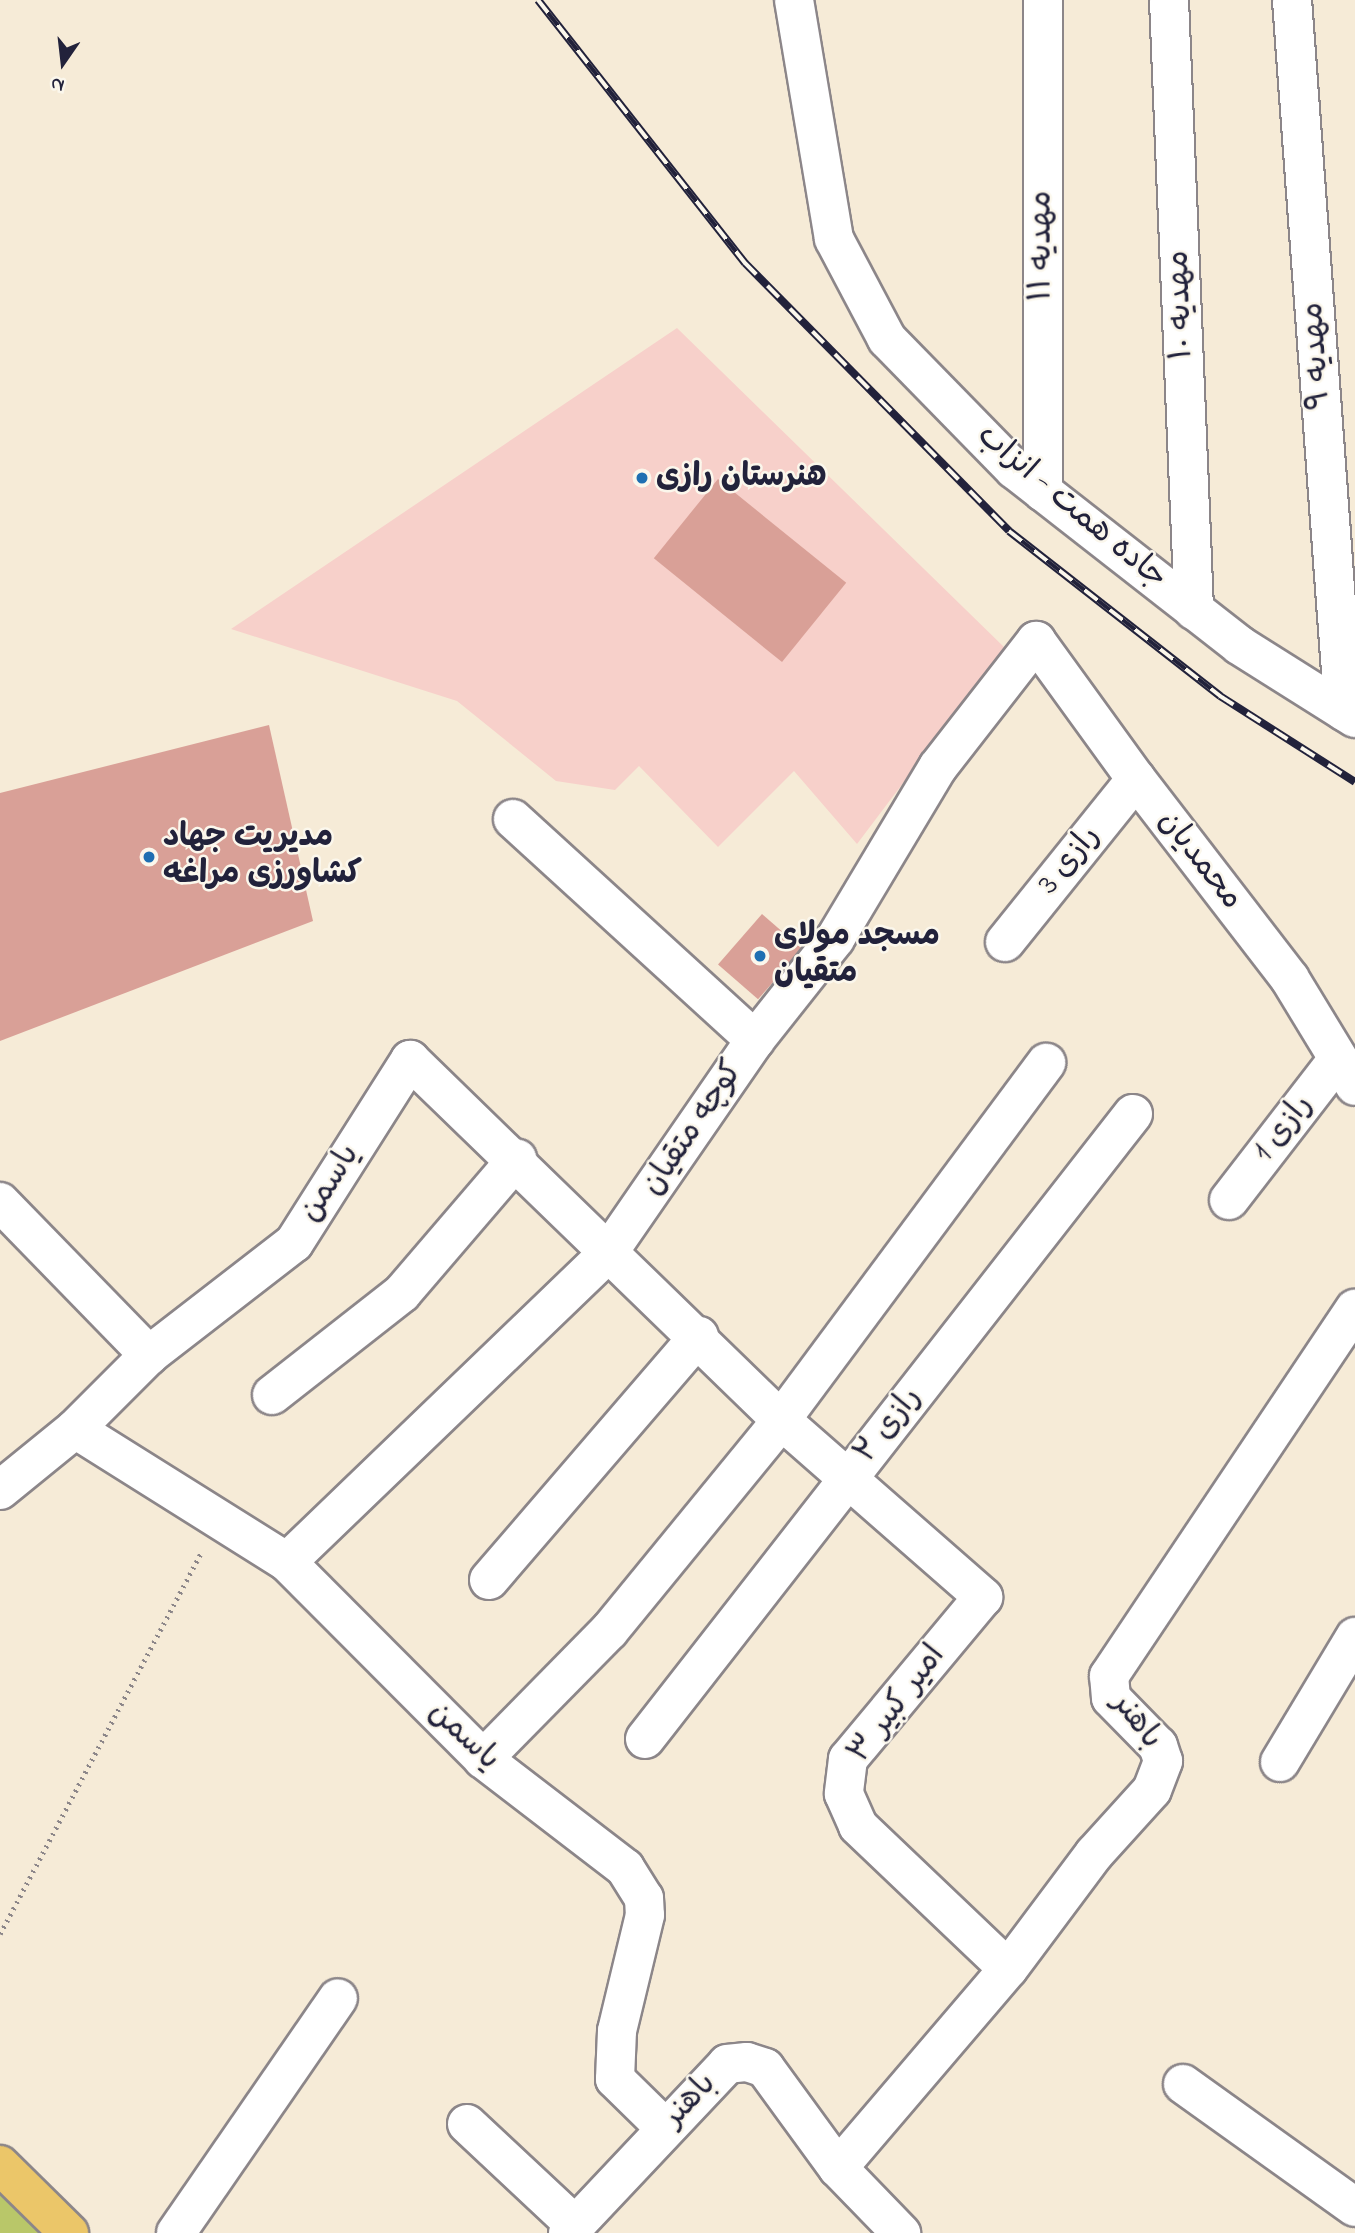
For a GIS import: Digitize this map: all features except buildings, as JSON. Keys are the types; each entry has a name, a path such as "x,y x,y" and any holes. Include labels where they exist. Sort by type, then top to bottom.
{"main road":[{"path":"0,2165 69,2233"}],"street":[{"name":"جاده همت - انزاب","path":"794,0 835,239 887,340 1014,468 1043,492 1239,645 1350,715"},
{"name":"مهدیه ۱۱","path":"1043,0 1043,492"},
{"name":"مهدیه ۱۰","path":"1169,0 1194,610"},
{"name":"مهدیه ۹","path":"1292,0 1350,715"},
{"name":"محمدیان","path":"1036,641 1136,779 1290,979 1347,1072"},
{"name":"کوچه متقیان","path":"287,1562 608,1253 755,1040 835,939 938,767 1036,641"},
{"name":"رازی 3","path":"1005,942 1136,779"},
{"path":"513,819 755,1040"},
{"name":"یاسمن","path":"0,1490 75,1429 149,1355 294,1243 410,1060 517,1159"},
{"path":"483,1759 609,1631 782,1420 1046,1063"},
{"name":"رازی 1","path":"1229,1200 1347,1072"},
{"name":"رازی ۲","path":"645,1739 1133,1114"},
{"path":"272,1395 402,1293 517,1159 608,1253 699,1336 782,1420 847,1479"},
{"path":"0,1202 149,1355"},
{"name":"باهنر","path":"849,2156 1008,1969 1162,1774 1158,1746 1111,1698 1109,1676 1355,1309"},
{"path":"489,1580 699,1336"},
{"name":"یاسمن","path":"75,1429 287,1562 483,1759 625,1868 644,1898 645,1915 618,2031 615,2079 665,2128"},
{"name":"امیر کبیر ۳","path":"847,1479 983,1597 848,1759 844,1794 858,1826 1008,1969"},
{"path":"1280,1762 1355,1637"},
{"path":"176,2233 338,1998"},
{"name":"باهنر","path":"585,2226 665,2128 727,2064 747,2062 765,2067 849,2156 901,2233"},
{"path":"1183,2084 1355,2207"},
{"path":"467,2124 585,2226"}],"path":[{"path":"0,1934 219,1519"}],"shaded area":[{"name":"هنرستان رازی","path":"677,328 1005,648 857,844 794,771 718,847 639,766 615,790 556,781 457,701 231,629"}],"green space":[{"path":"0,2188 47,2233 0,2233"}],"railway":[{"path":"538,0 745,263 1009,531 1220,696 1355,782"}],"place":[{"name":"هنرستان رازی","path":"642,478"},
{"name":"مدیریت جهاد کشاورزی مراغه","path":"149,857"},
{"name":"مسجد مولای متقیان","path":"760,956"}]}
